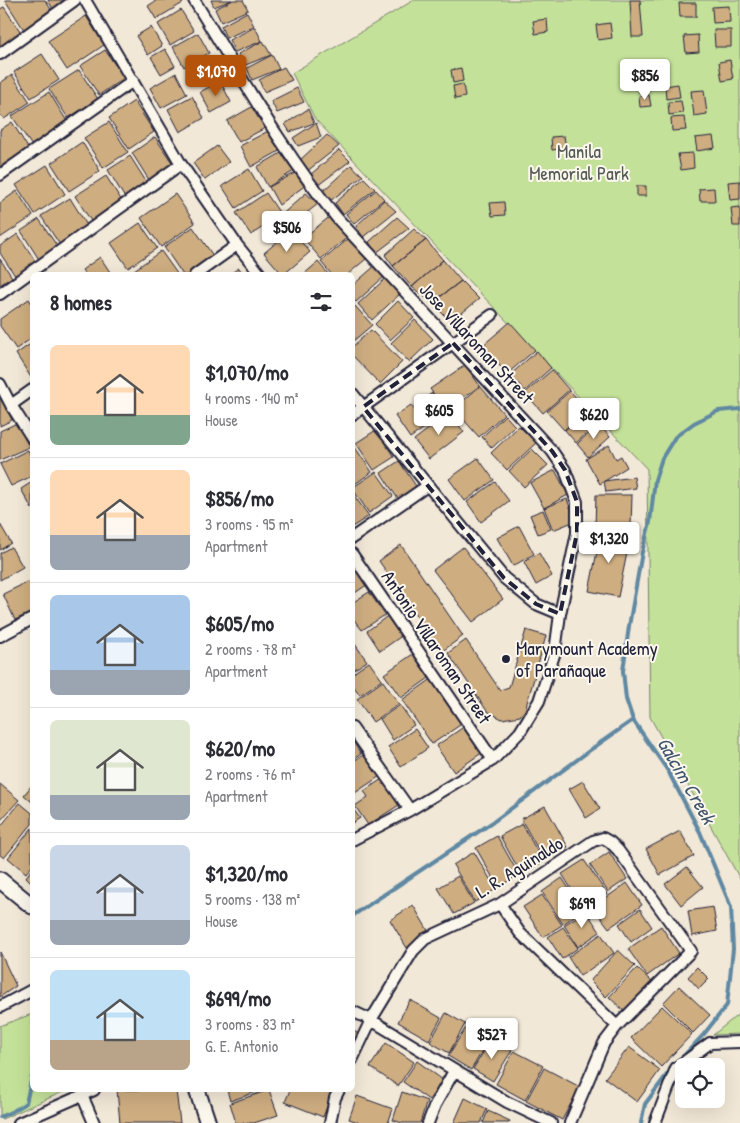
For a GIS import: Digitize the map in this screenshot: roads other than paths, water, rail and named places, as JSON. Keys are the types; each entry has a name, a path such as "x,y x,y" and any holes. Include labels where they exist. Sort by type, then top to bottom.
{"street":[{"path":"0,54 75,0"},
{"path":"85,0 181,164 237,245 259,272"},
{"name":"Jose Villaroman Street","path":"194,0 282,143 313,188 338,218 552,451 564,470 577,502 577,533 560,614 555,652 539,701 520,732 493,760 410,810 355,838"},
{"path":"0,175 133,81"},
{"path":"31,272 181,164"},
{"path":"198,272 237,245"},
{"path":"0,294 30,272"},
{"path":"355,413 492,315"},
{"path":"0,384 30,435"},
{"path":"11,405 30,391"},
{"path":"355,397 504,578 536,604 560,614"},
{"path":"355,536 427,486"},
{"name":"Antonio Villaroman Street","path":"355,558 493,760"},
{"path":"2,631 30,620"},
{"path":"355,732 410,810"},
{"name":"L. R. Aguinaldo","path":"355,1054 371,1020 413,951 425,939 500,904 593,841 603,838 618,850 690,951 617,1026"},
{"path":"0,880 30,904"},
{"path":"500,904 520,933 617,1026 604,1043 570,1123"},
{"path":"0,1007 30,991"},
{"path":"355,1012 371,1020 507,1102 551,1123"},
{"path":"655,1123 676,1068 710,1043 739,1042 740,1053"},
{"path":"428,1123 434,1105 454,1071"},
{"path":"19,1123 89,1092"},
{"path":"198,1092 208,1123"},
{"path":"330,1123 338,1092"},
{"path":"82,1095 94,1123"}],"waterway":[{"name":"Galcim Creek","path":"682,1058 727,1005 733,949 731,907 700,832 668,771 633,720 626,699 623,671 642,552 650,522 655,480 662,458 675,437 694,423 718,411 740,409"},
{"name":"Galcim Creek","path":"355,914 493,822 633,720"},
{"name":"Galcim Creek","path":"641,1123 645,1104 672,1068"},
{"name":"Galcim Creek","path":"0,1117 26,1103 30,1085"}],"place":[{"name":"Marymount Academy of Parañaque","path":"506,659"}],"park label":[{"name":"Manila Memorial Park","path":"579,162"}]}
